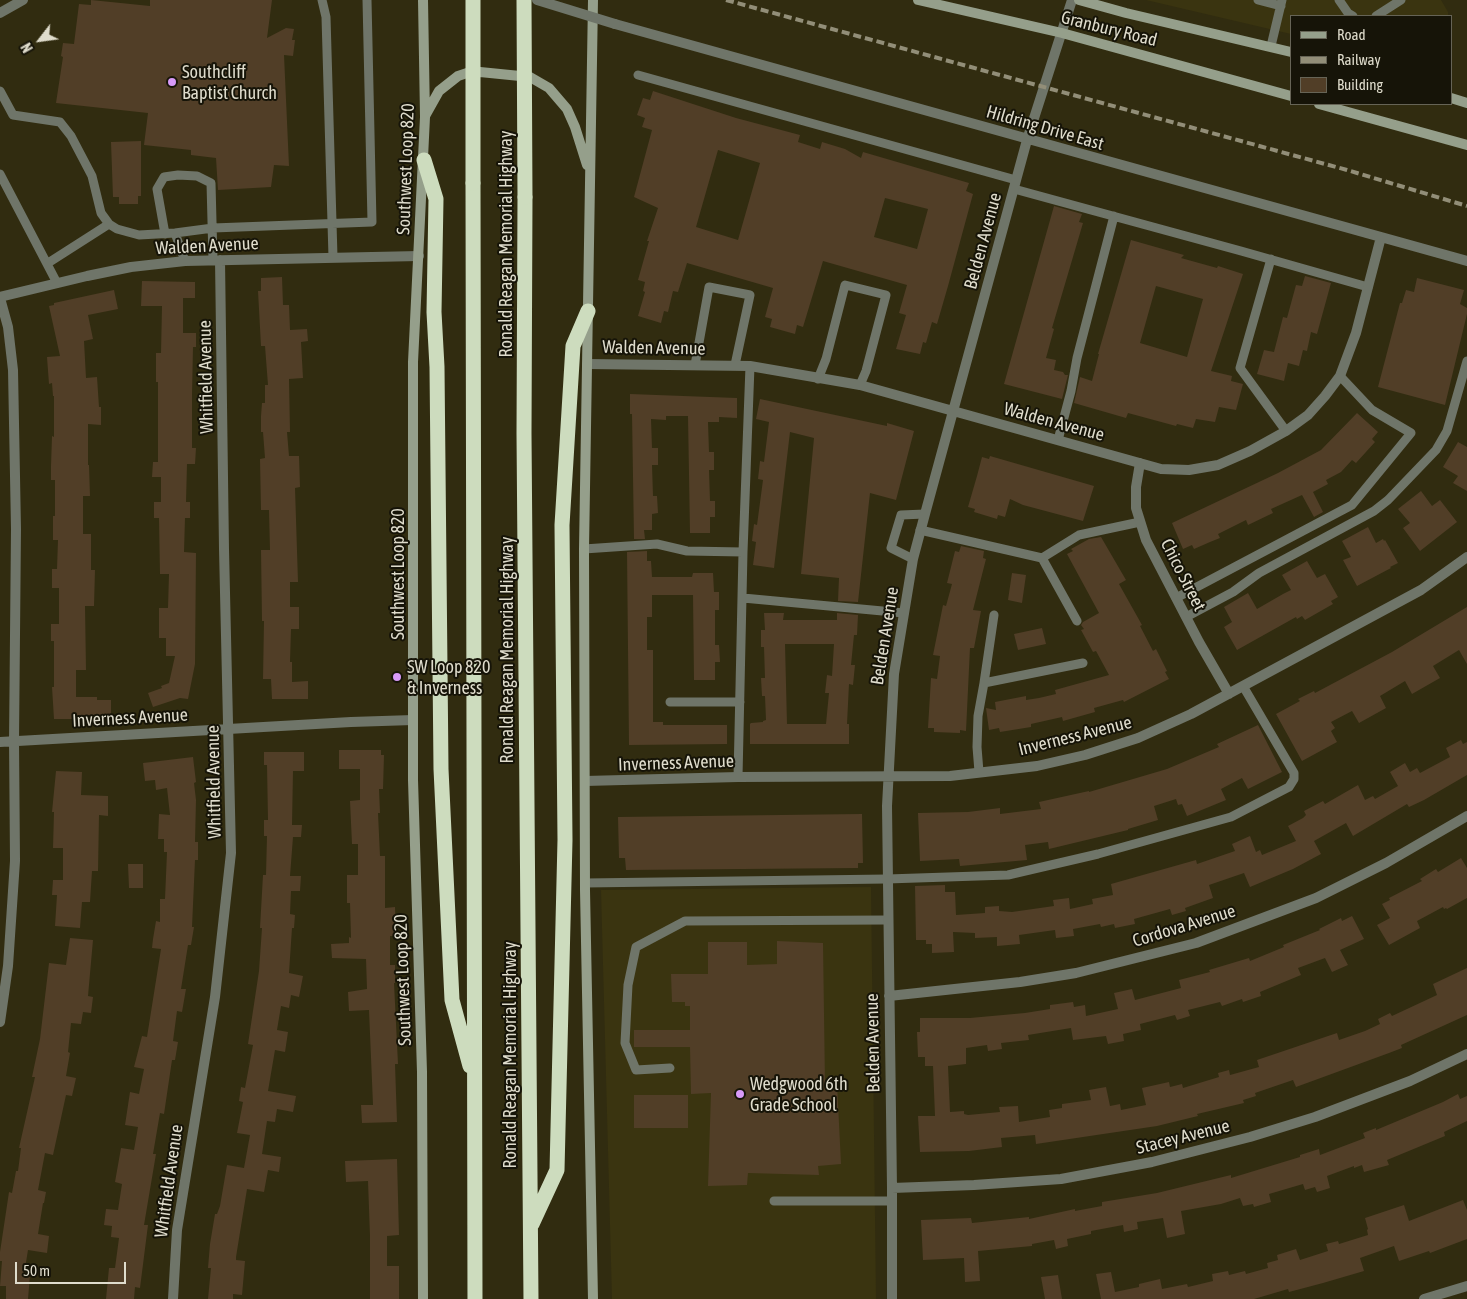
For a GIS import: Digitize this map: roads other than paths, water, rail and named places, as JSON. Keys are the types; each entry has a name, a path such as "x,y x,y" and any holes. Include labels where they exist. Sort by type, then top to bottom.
{"highway":[{"name":"Ronald Reagan Memorial Highway","path":"473,0 475,1299"},
{"name":"Ronald Reagan Memorial Highway","path":"524,0 524,432 531,1299"},
{"path":"424,160 436,199 434,312 437,367 441,769 452,1000 476,1088"},
{"path":"530,1228 558,1170 566,840 562,525 573,346 588,311"}],"main road":[{"name":"Southwest Loop 820","path":"423,0 424,160 413,362 414,814 422,1072 423,1299"},
{"path":"593,0 584,549 585,883 593,1299"},
{"name":"Granbury Road","path":"918,0 1062,33 1290,96"},
{"name":"Granbury Road","path":"1079,0 1290,52"},
{"path":"425,117 439,91 458,76 480,72 530,77 549,88 567,109 575,127 590,174"},
{"path":"1452,98 1467,102"},
{"path":"1324,105 1467,144"}],"street":[{"path":"0,13 23,0"},
{"name":"Hildring Drive East","path":"536,0 1028,140 1467,261"},
{"name":"Belden Avenue","path":"892,1299 887,879 888,777 894,674 913,559 924,514 1015,185 1072,0"},
{"name":"Walden Avenue","path":"587,364 750,366 860,385 1161,469 1189,470 1218,465 1250,451 1286,431 1308,415 1325,396 1340,376 1356,333 1381,237"},
{"name":"Walden Avenue","path":"0,298 131,267 185,261 419,256"},
{"name":"Whitfield Avenue","path":"173,1299 177,1230 215,997 231,854 230,729 217,260"},
{"path":"0,298 8,327 13,370 16,529 15,861 8,966 0,1022"},
{"name":"Chico Street","path":"1140,463 1136,487 1136,508 1146,540 1229,694"},
{"name":"Inverness Avenue","path":"585,782 738,777 950,776 1037,766 1084,755 1138,738 1191,714 1421,590 1467,557"},
{"name":"Inverness Avenue","path":"0,742 413,720"},
{"name":"Cordova Avenue","path":"889,996 1020,982 1076,972 1196,943 1316,898 1386,863 1467,816"},
{"name":"Stacey Avenue","path":"892,1188 1061,1179 1152,1162 1250,1137 1315,1117 1410,1081 1467,1054"},
{"path":"1424,1299 1467,1286"}],"lane":[{"path":"329,0 322,0 326,16 330,223 333,257"},
{"path":"0,91 13,115 60,122 71,136 92,176 101,213 117,229 139,235 213,228 372,222 367,0"},
{"path":"1258,0 1282,3 1271,46"},
{"path":"1339,0 1351,15"},
{"path":"1378,15 1402,0"},
{"path":"638,75 1015,185 1114,216 1368,287"},
{"path":"0,174 57,283"},
{"path":"165,234 157,189 164,177 178,175 197,176 211,184 217,260"},
{"path":"1058,440 1114,216"},
{"path":"48,263 110,224"},
{"path":"175,233 185,261"},
{"path":"1271,260 1240,368 1286,431"},
{"path":"818,379 826,359 845,285 886,295 866,371 860,385"},
{"path":"695,365 709,287 750,295 735,365"},
{"path":"1186,617 1233,592 1260,573 1374,511 1388,500 1436,450 1447,431 1467,361"},
{"path":"738,777 743,552 750,366"},
{"path":"1176,598 1352,505 1411,433 1372,410 1340,376"},
{"path":"913,559 891,548 901,516 924,514"},
{"path":"920,530 1042,558 1079,535 1140,522"},
{"path":"584,549 657,544 687,551 743,552"},
{"path":"1042,558 1077,621"},
{"path":"743,598 904,613"},
{"path":"979,772 977,747 978,716 994,615"},
{"path":"984,682 1083,664"},
{"path":"585,883 887,879 1008,875 1080,858 1231,817 1289,787 1294,779 1294,773 1243,686"},
{"path":"670,702 740,702"},
{"path":"670,1068 636,1070 625,1043 628,985 636,947 686,921 888,920"},
{"path":"774,1201 892,1201"}],"railway":[{"path":"726,0 1347,170 1467,206"}],"place":[{"name":"Southcliff Baptist Church","path":"172,82"},
{"name":"SW Loop 820 & Inverness","path":"397,677"},
{"name":"Wedgwood 6th Grade School","path":"740,1094"}]}
